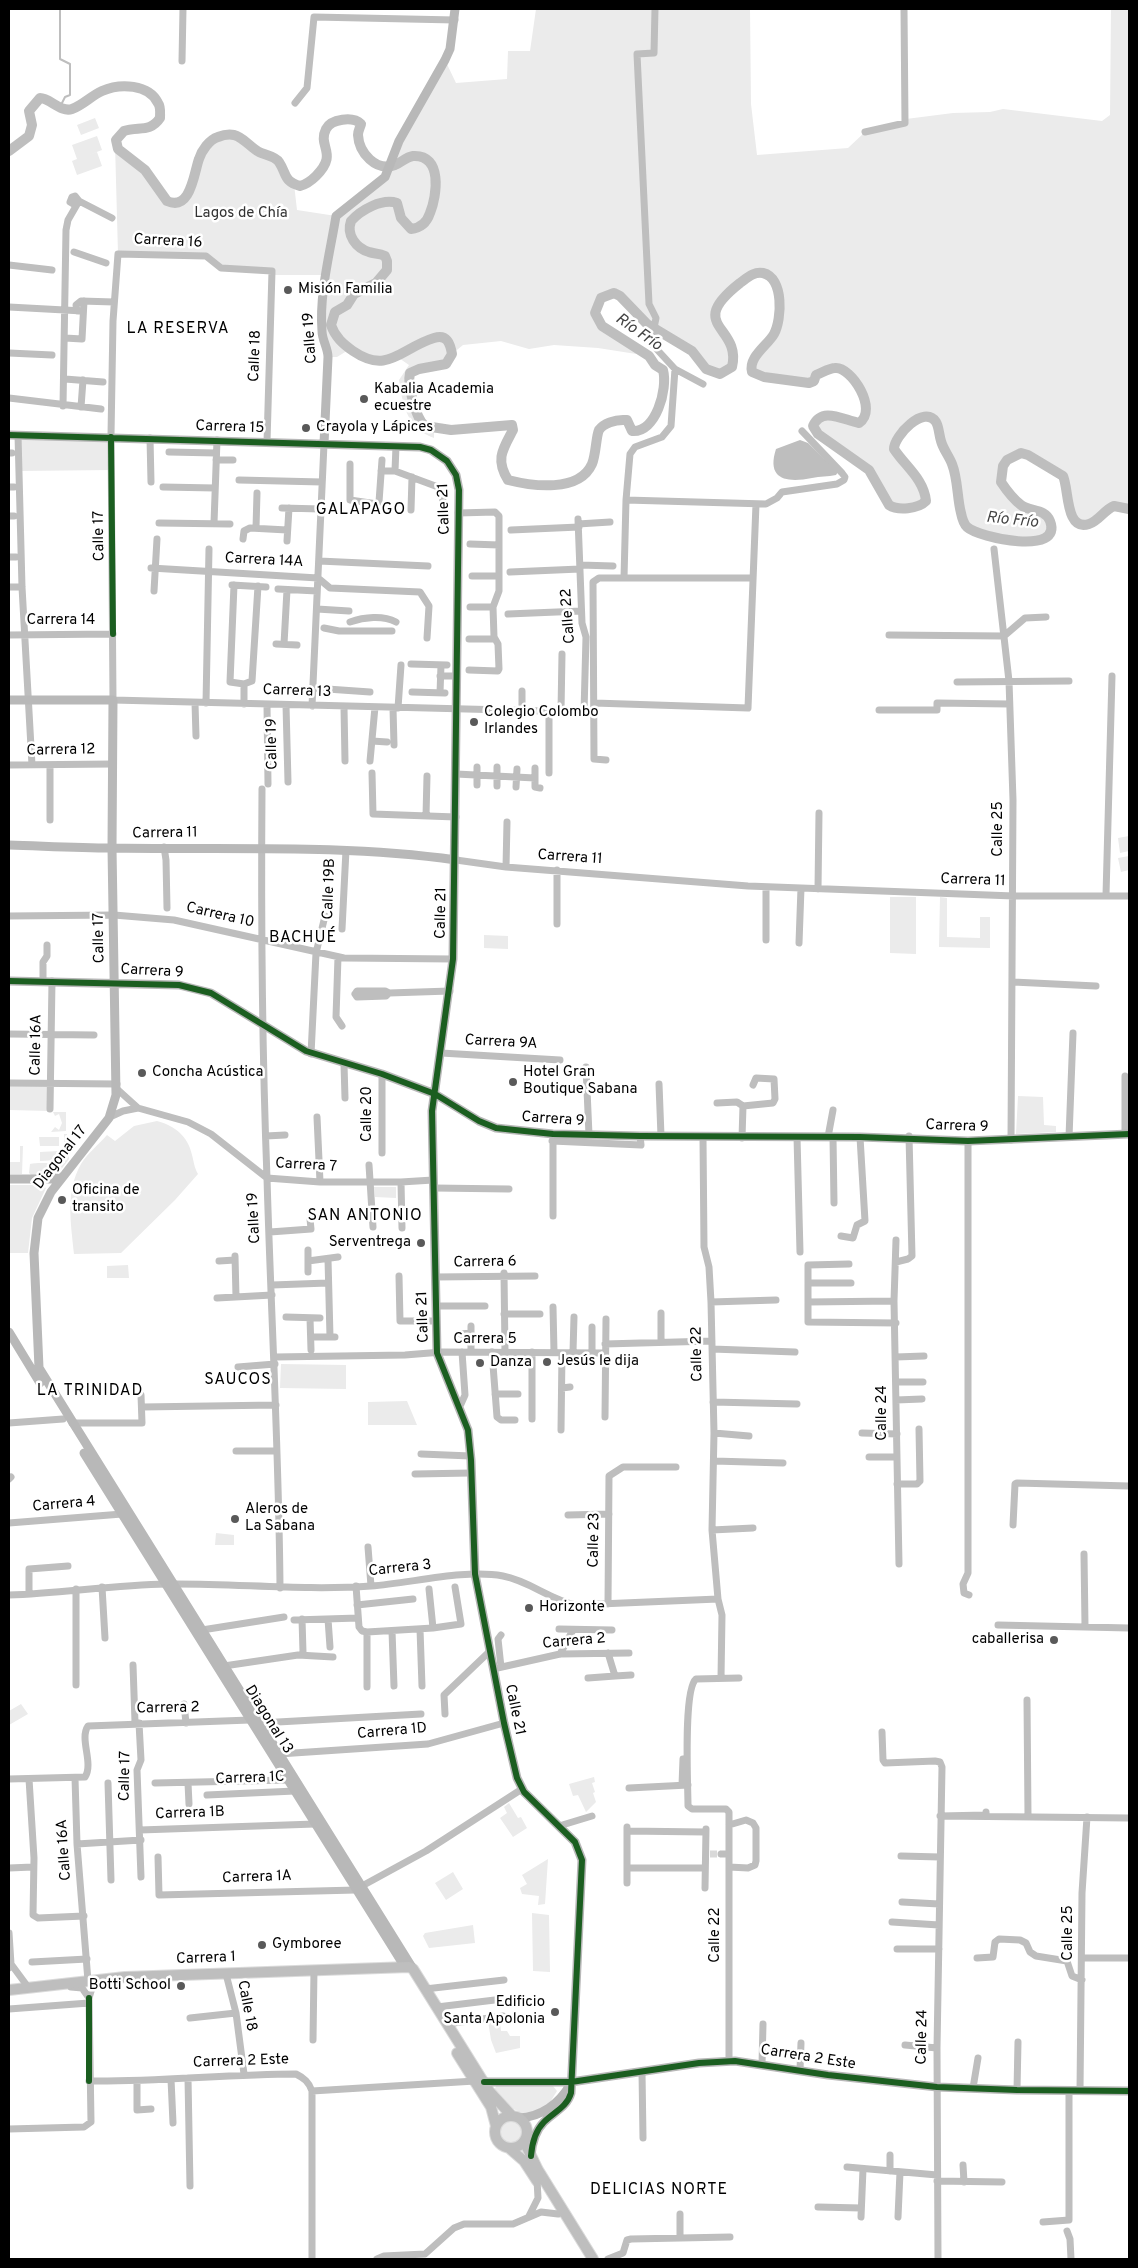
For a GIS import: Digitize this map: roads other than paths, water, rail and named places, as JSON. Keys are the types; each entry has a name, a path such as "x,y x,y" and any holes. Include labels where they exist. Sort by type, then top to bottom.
{"main road":[{"name":"Carrera 1","path":"9,1990 125,1977 409,1968"},
{"name":"Diagonal 13","path":"409,1968 437,2007 479,2081 491,2107 496,2126"},
{"name":"Diagonal 13","path":"409,1968 479,2081 496,2100 516,2117"},
{"path":"586,2259 524,2161 497,2140 496,2126 502,2118 516,2117 526,2128 524,2140 531,2156 594,2259"},
{"path":"508,2148 516,2147 524,2140"}],"street":[{"path":"182,61 183,9"},
{"name":"Calle 19","path":"312,706 328,357 328,348 322,330 323,295 336,216 379,183 388,173 392,156 450,49 455,9"},
{"path":"655,9 654,53 637,54 648,304 656,318 656,325 651,335 651,343 675,369 703,384"},
{"path":"865,132 905,124 904,9"},
{"path":"295,103 307,88 314,17 455,20"},
{"path":"64,406 68,220 77,203 112,218"},
{"path":"66,251 72,256 74,252 106,263"},
{"name":"Carrera 16","path":"118,254 206,256 221,268 272,271"},
{"name":"Calle 17","path":"112,1114 117,1087 112,848 113,634 111,437 114,302 118,254"},
{"path":"9,265 52,270"},
{"name":"Calle 18","path":"267,442 272,271"},
{"path":"65,338 82,339 80,311 76,305 84,301 114,302"},
{"path":"9,307 80,311"},
{"path":"9,352 52,355"},
{"path":"624,578 626,500 630,454 636,447 662,438 671,426 675,369"},
{"path":"64,379 103,382"},
{"path":"81,407 83,380"},
{"path":"9,398 101,409"},
{"path":"626,500 766,504 777,498 782,492 837,484 844,480 845,477 842,473 802,431"},
{"path":"13,435 32,765"},
{"name":"Carrera 15","path":"13,435 396,446 431,450 447,461"},
{"path":"150,438 151,482"},
{"path":"214,523 217,440"},
{"path":"394,472 396,446"},
{"path":"169,452 216,456 233,460"},
{"path":"350,464 349,498 351,501 378,504 382,460"},
{"name":"Calle 21","path":"447,461 458,483 456,860 454,959 432,1111 437,1353 468,1430 472,1473 475,1574 490,1651 497,1668 504,1723 517,1778 522,1788 576,1844 582,1860 571,2093 567,2102 544,2122 537,2131 532,2143 531,2156"},
{"path":"381,471 412,477 442,490 442,517"},
{"path":"411,510 412,477"},
{"path":"239,480 322,482"},
{"path":"163,487 215,488"},
{"path":"256,528 257,492"},
{"path":"594,703 748,708 756,504"},
{"path":"287,541 286,508 321,509"},
{"path":"458,510 478,509 479,511 498,514 499,590 493,607 495,639 498,644 498,671 469,670"},
{"path":"512,530 578,523 610,522"},
{"path":"159,523 230,524"},
{"name":"Calle 22","path":"578,523 581,611 586,637 584,712"},
{"path":"243,539 246,528 287,530"},
{"path":"154,591 153,568 157,539"},
{"path":"470,544 499,545"},
{"path":"206,703 209,549"},
{"name":"Calle 25","path":"994,549 1009,681 1013,800 1012,1140"},
{"name":"Carrera 14A","path":"319,561 428,566"},
{"path":"510,572 613,566"},
{"name":"Carrera 14A","path":"153,568 318,578"},
{"path":"472,576 499,576"},
{"path":"318,578 330,588 420,592 429,606 427,638"},
{"path":"606,760 594,759 593,582 599,578 752,578"},
{"path":"258,586 252,681 244,684 230,682 233,585 266,586"},
{"path":"9,587 22,587"},
{"path":"278,589 318,591"},
{"path":"284,644 287,590"},
{"path":"470,607 493,607"},
{"path":"317,609 350,609 350,622 355,632"},
{"path":"508,614 581,611"},
{"path":"889,635 1004,636 1025,618 1046,617"},
{"path":"350,622 361,618 390,619 396,622"},
{"path":"375,618 375,632"},
{"path":"324,628 355,632 392,631"},
{"name":"Carrera 14","path":"9,635 113,634"},
{"path":"469,638 495,639"},
{"path":"276,644 297,645"},
{"path":"561,711 562,654"},
{"path":"411,664 444,665 440,676 443,693 412,692"},
{"path":"372,741 391,743 401,665"},
{"path":"440,676 457,676"},
{"path":"1106,895 1112,676"},
{"path":"957,682 1069,681"},
{"path":"244,684 244,704"},
{"path":"313,688 370,692"},
{"path":"522,691 522,710"},
{"name":"Carrera 13","path":"9,700 113,700 286,706 584,712"},
{"path":"195,703 196,736"},
{"path":"879,710 937,710 937,703 1009,704"},
{"name":"Calle 19","path":"267,705 260,939 264,1027 266,1178 275,1360 280,1588"},
{"name":"Calle 19","path":"286,706 288,782"},
{"path":"344,707 345,761"},
{"path":"370,761 375,707"},
{"path":"549,711 549,773"},
{"name":"Carrera 12","path":"9,765 113,764"},
{"path":"50,765 50,820"},
{"path":"497,767 497,786"},
{"path":"516,787 517,768"},
{"path":"535,768 535,787 540,788"},
{"path":"456,774 477,771 497,776 535,778"},
{"path":"477,771 477,785"},
{"path":"372,773 373,814 456,817"},
{"path":"426,776 426,816"},
{"path":"818,889 820,813"},
{"path":"506,867 508,822"},
{"name":"Carrera 11","path":"9,845 112,848 262,847 346,850 456,860 506,867 766,887 1014,896 1129,896"},
{"path":"164,847 167,908"},
{"name":"Calle 19B","path":"342,929 346,850"},
{"path":"557,870 557,924"},
{"path":"766,887 766,940"},
{"path":"799,943 802,888"},
{"name":"Carrera 10","path":"9,916 114,915 180,920 338,957 454,959"},
{"path":"311,1054 316,953 325,916"},
{"name":"Calle 16A","path":"47,945 47,956 43,962 48,981 51,1034 50,1109"},
{"path":"338,957 336,1017 337,1022 342,1026"},
{"name":"Carrera 9","path":"9,980 178,985 204,990 311,1054 382,1074 434,1094 486,1125 553,1137 589,1134 703,1138 909,1137 968,1141 1127,1134"},
{"path":"1012,982 1096,986"},
{"path":"389,993 450,991"},
{"path":"1069,1137 1073,1033"},
{"path":"9,1034 94,1035"},
{"name":"Carrera 9A","path":"441,1053 560,1060"},
{"path":"344,1064 345,1098"},
{"path":"586,1066 589,1134"},
{"name":"Calle 20","path":"382,1074 382,1153"},
{"path":"1125,1076 1127,1134"},
{"path":"717,1103 737,1102 744,1106 770,1105 775,1099 774,1079 756,1078 753,1080 753,1085"},
{"path":"9,1083 117,1087"},
{"path":"659,1084 661,1136"},
{"name":"Carrera 7","path":"117,1087 138,1108 198,1126 211,1134 266,1178 320,1182 400,1182 509,1189"},
{"path":"742,1138 744,1106"},
{"path":"112,1114 138,1108"},
{"path":"833,1110 830,1137 834,1203"},
{"name":"Diagonal 17","path":"38,1345 34,1253 35,1231 40,1211 50,1192 112,1114"},
{"path":"317,1117 320,1182"},
{"path":"266,1136 285,1135"},
{"path":"553,1216 553,1137 641,1145 640,1136"},
{"path":"841,1236 853,1238 857,1226 865,1221 860,1137"},
{"path":"896,1262 912,1256 909,1137"},
{"name":"Calle 22","path":"703,1138 704,1247 709,1267 712,1345 714,1433 712,1530"},
{"path":"797,1138 800,1252"},
{"path":"968,1141 968,1573 963,1584 963,1590 964,1593 970,1595"},
{"path":"369,1165 373,1227"},
{"path":"9,1180 52,1179 64,1175"},
{"path":"9,1180 46,1182 51,1186 50,1192"},
{"path":"400,1182 402,1228"},
{"path":"270,1232 310,1230 310,1219"},
{"name":"Calle 24","path":"896,1240 894,1301 896,1323 899,1564"},
{"path":"308,1250 308,1272"},
{"path":"308,1262 338,1257"},
{"path":"218,1261 235,1258 236,1297"},
{"path":"311,1338 332,1337 328,1259"},
{"path":"850,1264 809,1265 807,1320 810,1323 896,1323"},
{"path":"504,1274 505,1352"},
{"name":"Carrera 6","path":"435,1277 504,1274 535,1276"},
{"path":"399,1276 400,1321 436,1321"},
{"path":"272,1285 328,1282"},
{"path":"808,1283 851,1283"},
{"path":"217,1298 272,1295"},
{"path":"711,1302 776,1300"},
{"path":"808,1302 894,1301"},
{"path":"436,1306 485,1306"},
{"path":"553,1307 558,1352 566,1388 562,1430"},
{"path":"661,1313 661,1342"},
{"path":"504,1314 540,1314"},
{"path":"286,1317 320,1318"},
{"path":"573,1352 574,1317"},
{"path":"310,1318 311,1350"},
{"path":"605,1417 606,1319"},
{"path":"592,1327 592,1353"},
{"path":"461,1334 471,1329 471,1352"},
{"path":"9,1331 13,1332 28,1356 33,1354 38,1345"},
{"name":"Diagonal 13","path":"9,1331 122,1514 202,1630 260,1722 409,1968"},
{"path":"605,1344 661,1342 795,1352"},
{"name":"Diagonal 13","path":"38,1345 40,1371 250,1720 315,1824 359,1888"},
{"path":"458,1405 462,1404 465,1395 462,1352"},
{"path":"492,1352 498,1420 515,1420"},
{"path":"532,1352 532,1419"},
{"name":"Carrera 5","path":"238,1368 275,1360 405,1356 437,1353 605,1353"},
{"path":"896,1357 924,1356"},
{"path":"896,1382 923,1382"},
{"path":"495,1394 518,1394"},
{"path":"72,1423 142,1423 141,1395"},
{"path":"896,1400 922,1399"},
{"path":"713,1402 797,1404"},
{"path":"142,1406 276,1405"},
{"path":"9,1422 63,1419"},
{"path":"897,1484 917,1484 920,1481 919,1430"},
{"path":"714,1433 749,1436"},
{"path":"862,1433 897,1434"},
{"path":"236,1451 276,1451"},
{"path":"421,1454 471,1456"},
{"path":"869,1457 897,1457"},
{"path":"714,1461 783,1463"},
{"name":"Calle 23","path":"608,1604 609,1476 623,1467 676,1466"},
{"path":"415,1474 472,1473"},
{"path":"1013,1525 1015,1484 1017,1483 1129,1486"},
{"name":"Carrera 4","path":"9,1524 122,1514"},
{"path":"568,1515 609,1514"},
{"path":"722,1678 722,1615 718,1599 712,1530 753,1528"},
{"path":"368,1547 371,1586"},
{"path":"1084,1554 1085,1626"},
{"path":"29,1594 29,1569 68,1566"},
{"name":"Carrera 3","path":"9,1595 102,1587 169,1584 280,1588 371,1586 475,1574 503,1576 513,1579 565,1603 576,1605 718,1599"},
{"path":"356,1586 358,1618 362,1631 367,1632 433,1628 461,1624 455,1587"},
{"path":"102,1587 105,1638"},
{"path":"429,1589 433,1628"},
{"path":"76,1590 76,1685"},
{"path":"358,1605 413,1599"},
{"path":"202,1630 284,1617"},
{"path":"294,1620 358,1618"},
{"path":"302,1619 303,1652"},
{"path":"328,1619 330,1647"},
{"path":"998,1625 1129,1628"},
{"path":"420,1629 422,1686"},
{"path":"559,1630 612,1630"},
{"path":"560,1654 574,1630"},
{"path":"392,1631 394,1686"},
{"path":"367,1632 367,1687"},
{"path":"497,1668 498,1639 500,1635"},
{"path":"445,1714 444,1695 490,1651"},
{"name":"Carrera 2","path":"497,1668 560,1654 629,1652"},
{"path":"608,1653 615,1676"},
{"path":"224,1666 298,1655 333,1657"},
{"name":"Calle 17","path":"133,1665 141,1760 138,1770 140,1830"},
{"path":"588,1678 631,1675"},
{"path":"629,1788 685,1785 683,1758 688,1758 687,1699 694,1682 696,1679 739,1678"},
{"path":"1027,1700 1028,1816"},
{"path":"184,1704 186,1724"},
{"path":"260,1722 421,1714"},
{"name":"Carrera 2","path":"75,1778 87,1775 86,1728 137,1723 186,1724 250,1720"},
{"name":"Carrera 1D","path":"279,1754 428,1744 504,1723"},
{"name":"Calle 24","path":"882,1732 883,1760 885,1762 940,1762 937,2048 938,2259"},
{"path":"9,1780 75,1778"},
{"name":"Calle 16A","path":"75,1778 77,1844 88,1981"},
{"path":"29,1780 34,1917 84,1916"},
{"path":"155,1783 188,1784 288,1780"},
{"path":"108,1783 111,1880"},
{"path":"188,1784 189,1804"},
{"name":"Calle 22","path":"685,1785 689,1808 728,1810 729,2060"},
{"name":"Carrera 1A","path":"158,1857 159,1895 359,1888 426,1851 522,1788"},
{"name":"Carrera 1C","path":"207,1795 295,1792"},
{"path":"940,1816 986,1815 986,1812"},
{"path":"559,1826 592,1816"},
{"path":"940,1816 1129,1818"},
{"name":"Calle 25","path":"1080,2091 1082,1892 1087,1817"},
{"path":"729,1825 746,1820 753,1823 756,1828 756,1861 755,1865 748,1868 729,1867"},
{"name":"Carrera 1B","path":"77,1844 141,1840 140,1830 315,1824"},
{"path":"628,1883 627,1829 706,1830 708,1854 705,1868 705,1888"},
{"path":"141,1840 142,1876"},
{"path":"721,1854 729,1854"},
{"path":"901,1856 940,1857"},
{"path":"9,1868 33,1867"},
{"path":"628,1868 705,1868"},
{"path":"902,1902 940,1904"},
{"path":"892,1922 939,1925"},
{"path":"9,1933 10,1966 28,1987"},
{"path":"977,1958 993,1957 995,1942 1000,1939 1020,1940 1026,1943 1030,1952 1036,1956 1067,1961 1072,1976 1082,1980"},
{"path":"897,1949 939,1949"},
{"path":"1082,1958 1129,1958"},
{"path":"32,1962 87,1959"},
{"path":"313,2040 314,1970"},
{"name":"Calle 18","path":"226,1974 236,2013 244,2074"},
{"path":"9,2129 84,2127 89,2125 91,2120 89,2082 90,1992 95,1986 115,1982 125,1977"},
{"path":"425,1989 504,1980"},
{"path":"61,1983 69,1987 82,1988 89,2001"},
{"path":"437,2007 503,1999"},
{"path":"9,2010 89,2001"},
{"path":"190,2018 236,2013"},
{"path":"447,2024 503,2016"},
{"path":"762,2064 763,2024"},
{"path":"1017,2090 1018,2042"},
{"path":"800,2070 801,2043"},
{"path":"905,2045 937,2048"},
{"path":"973,2088 978,2058"},
{"name":"Carrera 2 Este","path":"89,2082 244,2074 296,2074 307,2081 312,2091 479,2081 571,2082 729,2060 937,2087 1129,2091"},
{"path":"642,2072 643,2138"},
{"path":"171,2078 173,2123"},
{"path":"188,2078 190,2186"},
{"path":"137,2081 137,2110 152,2109"},
{"path":"549,2082 553,2083 558,2090 556,2102"},
{"path":"516,2117 536,2116 550,2108 571,2082"},
{"path":"312,2091 312,2259"},
{"path":"1043,2222 1069,2220 1069,2091"},
{"path":"890,2155 890,2171"},
{"path":"963,2165 964,2182"},
{"path":"847,2167 900,2172 964,2182 1002,2182"},
{"path":"861,2217 863,2169"},
{"path":"898,2217 900,2172"},
{"path":"527,2218 538,2198 537,2180"},
{"path":"818,2207 861,2208"},
{"path":"377,2259 384,2256 425,2254 454,2228 464,2224 512,2224 540,2212 558,2214"},
{"path":"680,2214 680,2238"},
{"path":"1067,2231 1070,2240 1071,2259"},
{"path":"608,2259 624,2253 627,2240 730,2237"}],"waterway":[{"path":"60,9 60,59 70,64 70,95 65,97 60,107"},
{"name":"Río Frío","path":"9,151 29,136 32,125 29,111 40,98 68,110 109,88 125,86 141,89 154,97 160,106 160,118 152,126 124,131 116,140 118,149 145,170 167,201 175,203 181,201 190,189 204,149 212,140 224,135 237,136 259,152 275,158 282,166 286,177 291,182 300,186 311,180 323,168 327,156 324,135 326,129 337,121 348,119 361,124 358,134 359,142 365,154 381,166 395,165 413,156 423,157 429,162 435,177 435,197 429,216 421,226 411,229 401,218 397,203 385,202 372,206 351,221 350,231 353,240 364,250 385,256 387,270 376,283 354,294 347,305 335,312 331,325 337,337 346,346 365,358 376,361 394,357 422,342 438,337 445,338 449,343 452,354 446,364 419,369 410,373 411,393 418,416 425,426 451,430 512,425 513,430 501,460 508,480 542,485 554,485 577,480 586,473 592,464 598,433 601,428 613,421 627,420 632,431 640,430 654,418 664,388 663,370 655,365 649,356 602,326 595,313 601,298 614,293 620,296 647,324 692,351 706,369 720,374 732,367 733,353 730,342 715,318 717,309 724,298 740,283 751,275 763,273 770,276 778,291 779,319 774,334 753,361 752,372 764,377 809,383 814,381 816,375 833,368 841,369 848,374 855,381 864,399 866,409 864,417 859,423 827,415 817,420 813,426 818,434 869,470 889,505 897,508 908,508 918,506 926,501 925,493 918,479 894,449 895,443 904,430 917,419 931,417 937,424 942,444 954,470 963,520 967,527 975,531 987,536 1018,541 1033,541 1045,538 1051,532 1048,517 1041,512 1021,505 1010,495 1001,482 1003,466 1007,460 1021,453 1028,455 1063,476 1069,508 1076,522 1081,525 1093,523 1114,506 1129,509"}],"tunnel":[{"path":"710,1854 721,1854"}],"place":[{"name":"Misión Familia","path":"288,290"},
{"name":"Kabalia Academia ecuestre","path":"364,399"},
{"name":"Crayola y Lápices","path":"306,428"},
{"name":"Colegio Colombo Irlandes","path":"474,722"},
{"name":"Concha Acústica","path":"142,1073"},
{"name":"Hotel Gran Boutique Sabana","path":"513,1082"},
{"name":"Oficina de transito","path":"62,1200"},
{"name":"Serventrega","path":"421,1243"},
{"name":"Jesús le dija","path":"547,1362"},
{"name":"Danza","path":"480,1363"},
{"name":"Aleros de La Sabana","path":"235,1519"},
{"name":"Horizonte","path":"529,1608"},
{"name":"caballerisa","path":"1054,1640"},
{"name":"Gymboree","path":"262,1945"},
{"name":"Botti School","path":"181,1986"},
{"name":"Edificio Santa Apolonia","path":"555,2012"}],"district":[{"name":"LA RESERVA","path":"178,330"},
{"name":"GALAPAGO","path":"361,511"},
{"name":"BACHUÉ","path":"303,939"},
{"name":"SAN ANTONIO","path":"365,1217"},
{"name":"SAUCOS","path":"238,1381"},
{"name":"LA TRINIDAD","path":"90,1392"},
{"name":"DELICIAS NORTE","path":"659,2191"}],"park label":[{"name":"Lagos de Chía","path":"241,214"}]}
